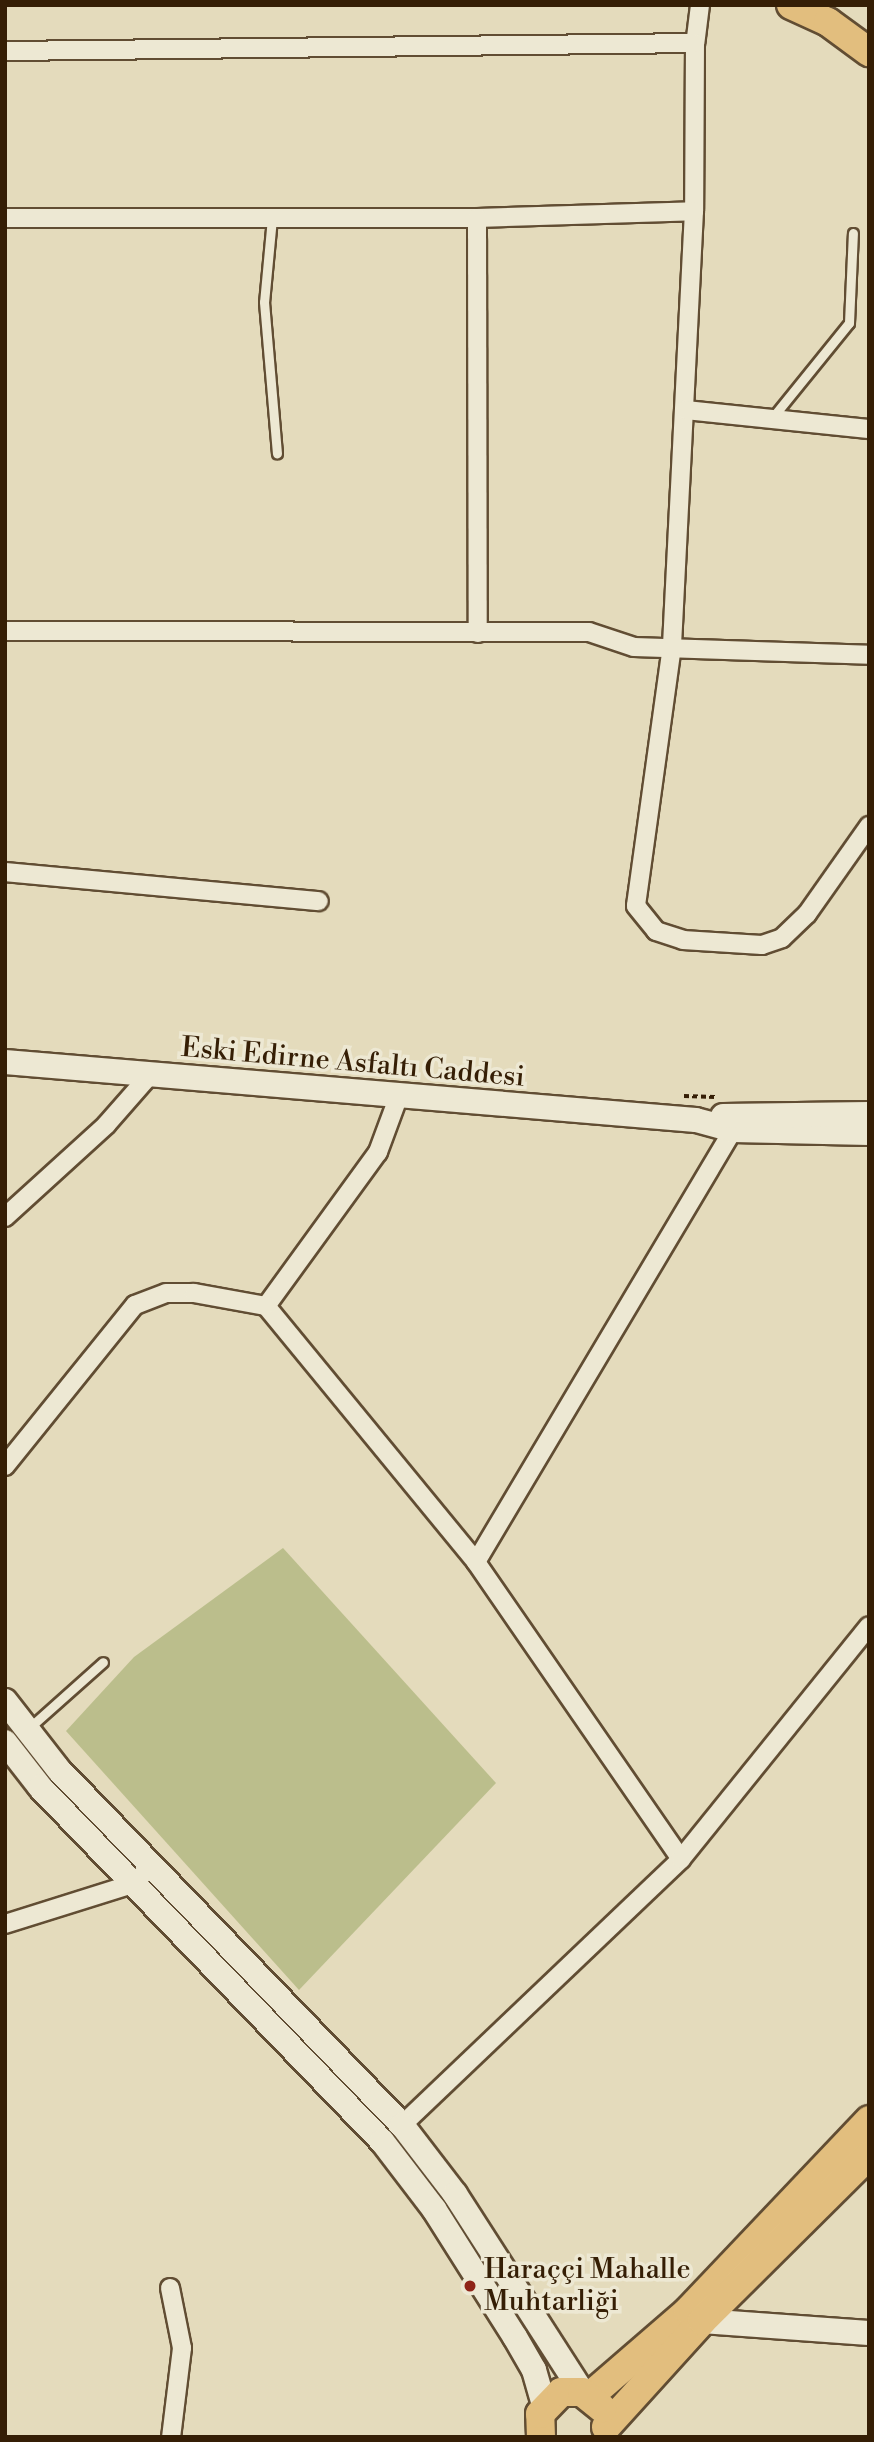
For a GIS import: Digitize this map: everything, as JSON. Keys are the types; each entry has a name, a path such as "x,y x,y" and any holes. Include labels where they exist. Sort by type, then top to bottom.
{"main road":[{"path":"791,5 828,22 869,52"},
{"name":"Eski Edirne Asfaltı Caddesi","path":"5,1062 398,1098 696,1120"},
{"path":"696,1120 770,1112 869,1114"},
{"path":"696,1120 733,1130 869,1133"},
{"path":"5,1701 59,1770 402,2125 455,2194 586,2394 601,2408 604,2432"},
{"path":"7,1744 40,1787 382,2141 434,2209 534,2370 544,2405 538,2425 541,2437"},
{"path":"604,2432 695,2316 869,2120"},
{"path":"382,2141 402,2125"},
{"path":"544,2405 561,2392 586,2394 695,2316 869,2155"},
{"path":"695,2316 869,2333"}],"street":[{"path":"700,5 695,43 694,211 672,646 635,896 640,916 649,927 683,940 762,945 782,938 807,914 869,826"},
{"path":"5,51 695,43"},
{"path":"5,218 477,218 694,211"},
{"path":"477,218 478,633"},
{"path":"685,410 869,429"},
{"path":"5,631 589,632 635,647 672,646 869,655"},
{"path":"5,872 320,901"},
{"path":"5,1217 106,1125 149,1076"},
{"path":"266,1306 378,1152 398,1098"},
{"path":"476,1562 733,1130"},
{"path":"5,1466 135,1305 166,1293 194,1293 266,1306 476,1562 681,1860"},
{"path":"402,2125 681,1860 869,1626"},
{"path":"5,1924 133,1884 151,1866"},
{"path":"170,2288 182,2348 171,2437"}],"lane":[{"path":"272,218 264,302 277,453"},
{"path":"771,419 849,323 853,233"},
{"path":"7,1744 28,1730 103,1662"}],"green space":[{"path":"283,1548 496,1783 299,1990 66,1731 134,1657"}],"place":[{"name":"Haraççi Mahalle Muhtarliği","path":"470,2286"}]}
